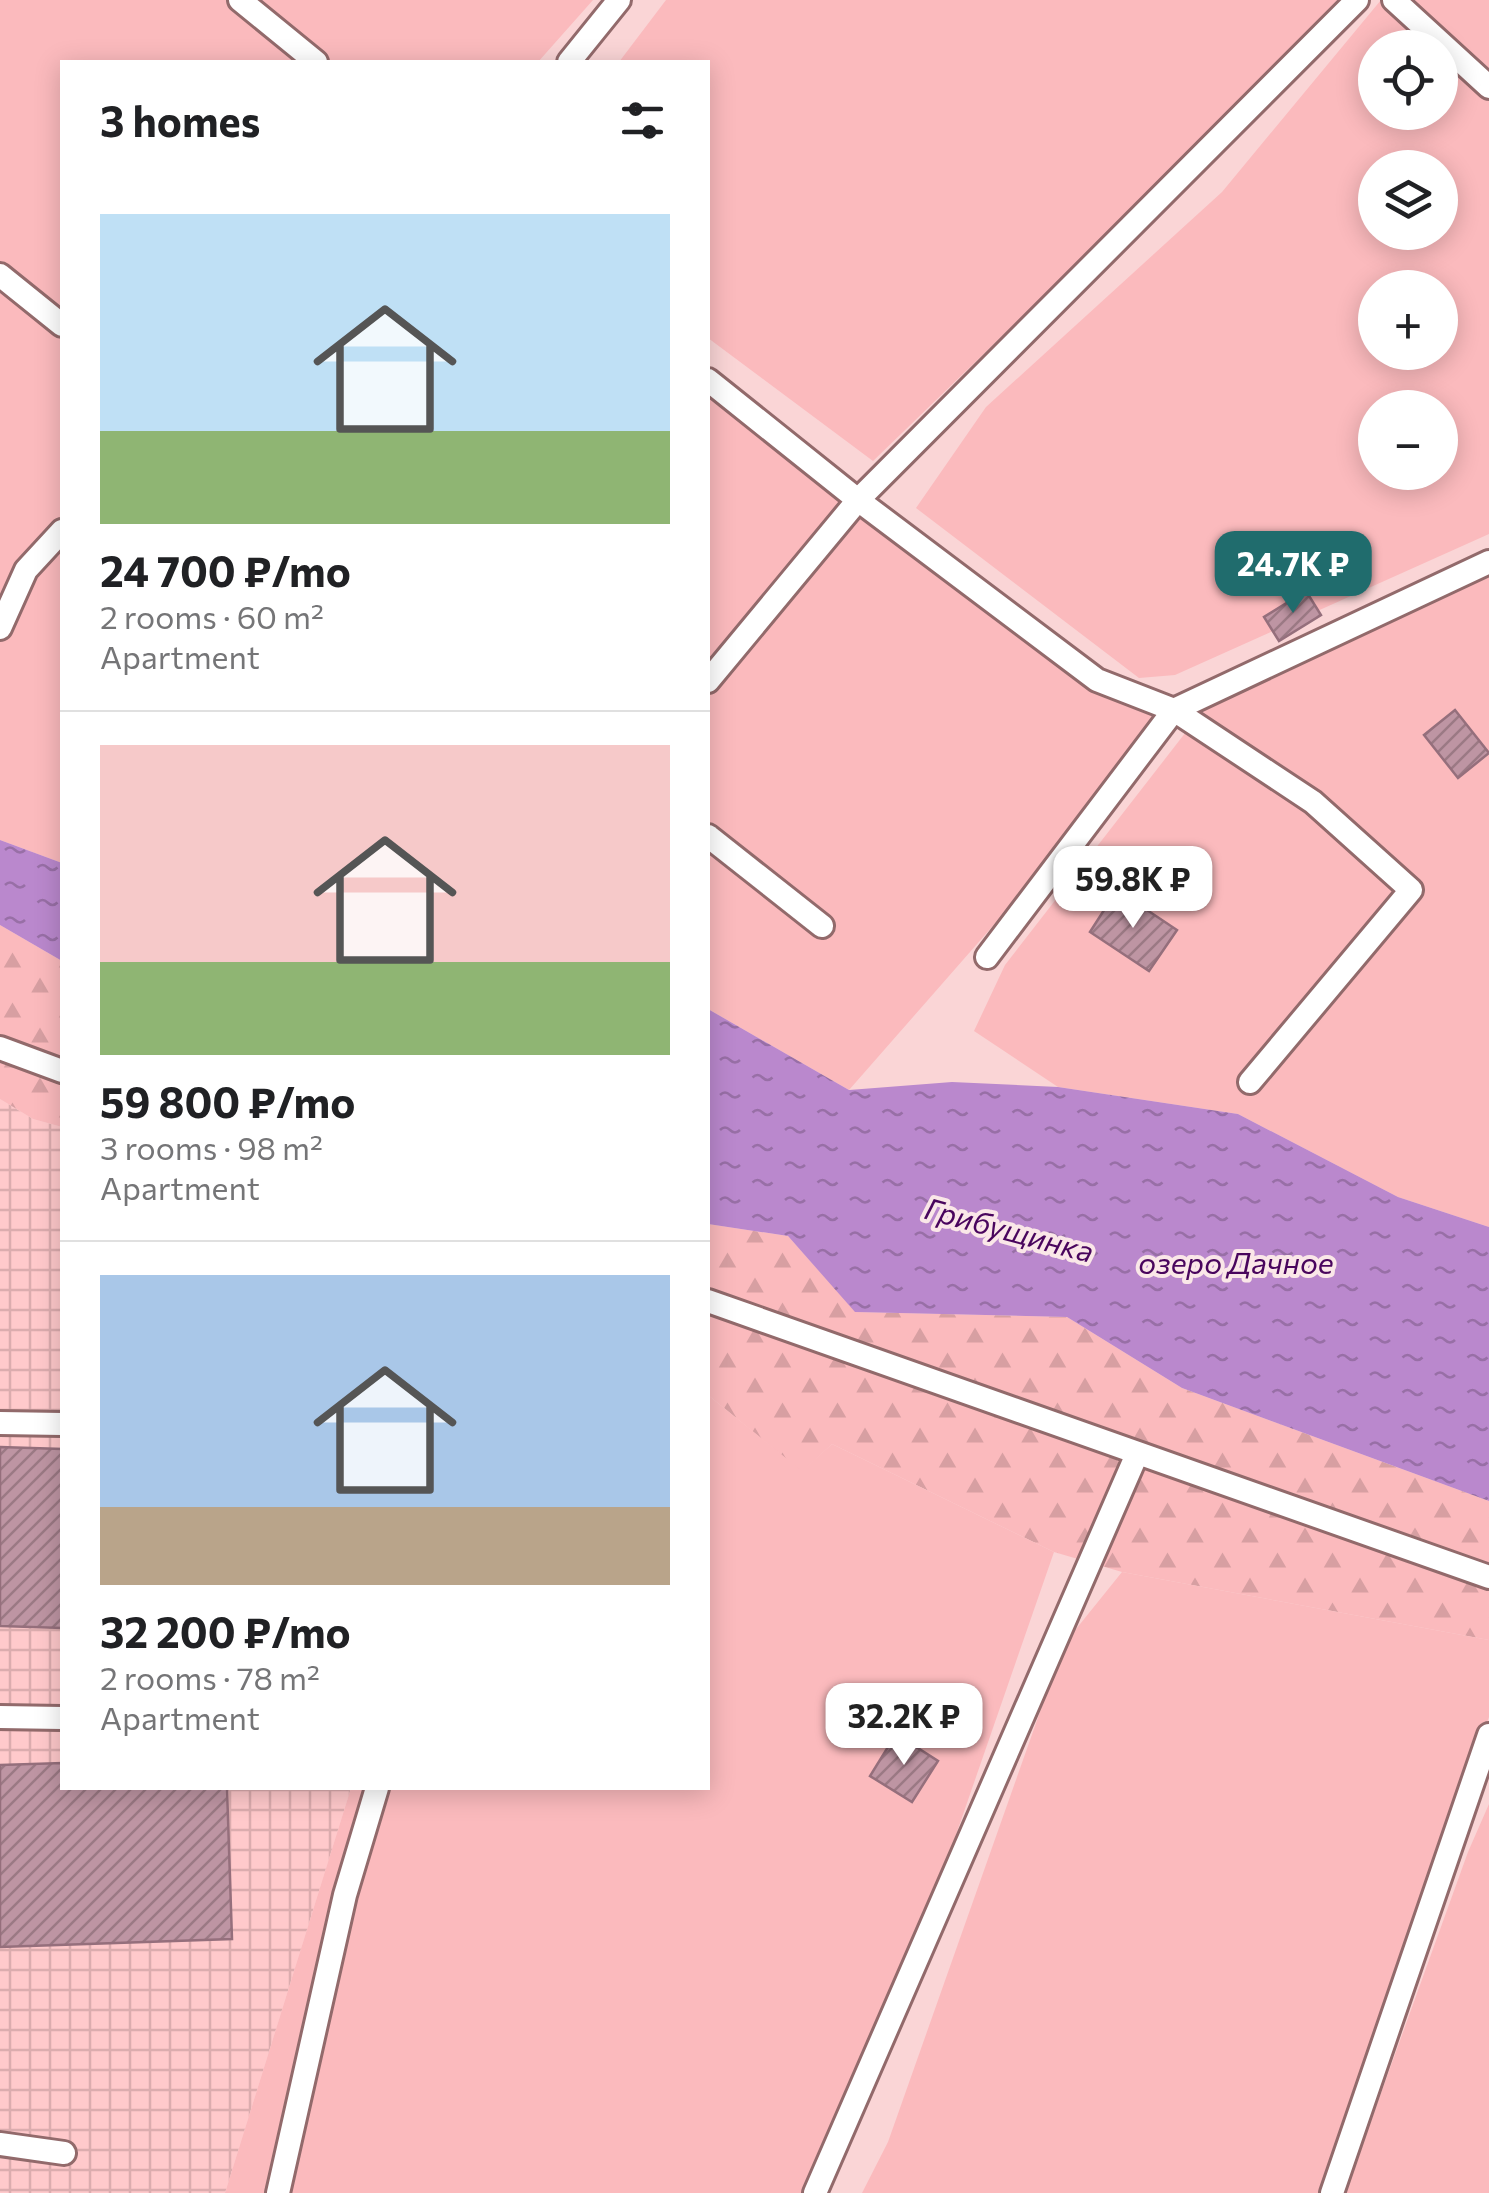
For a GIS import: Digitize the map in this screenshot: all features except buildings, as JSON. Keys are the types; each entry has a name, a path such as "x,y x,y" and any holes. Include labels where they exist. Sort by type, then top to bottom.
{"lane":[{"path":"240,0 314,60"},
{"path":"570,60 619,0"},
{"path":"710,679 858,500 1357,0"},
{"path":"1394,0 1489,88"},
{"path":"0,275 60,323"},
{"path":"710,382 858,500 1098,680 1174,710 1312,802 1411,890 1250,1082"},
{"path":"0,628 26,570 60,533"},
{"path":"987,958 1174,710 1489,562"},
{"path":"710,838 822,926"},
{"path":"0,1048 60,1069"},
{"path":"710,1302 1489,1577"},
{"path":"0,1423 60,1424"},
{"path":"815,2193 1137,1454"},
{"path":"0,1717 60,1718"},
{"path":"1332,2193 1489,1735"},
{"path":"278,2193 344,1895 376,1790"},
{"path":"0,2144 64,2153"}],"shaded area":[{"path":"0,1099 33,1119 60,1126 60,1790 350,1790 225,2193 0,2193"}],"green space":[{"path":"0,0 593,0 540,60 60,60 60,862 0,840"},
{"path":"666,0 1338,0 1193,166 1028,311 873,461 710,339 710,60 621,60"},
{"path":"1381,0 1489,0 1489,534 1175,675 1139,678 916,508 986,407 1222,192"},
{"path":"710,392 845,497 1155,716 1056,854 849,1090 710,1010"},
{"path":"1489,565 1489,1227 1398,1197 1238,1114 1058,1087 974,1031 1005,965 1210,701"},
{"path":"0,925 60,960 60,1126 33,1119 0,1099"},
{"path":"710,1224 788,1236 856,1312 1067,1317 1182,1388 1489,1501 1489,1640 1122,1572 1054,1552 832,1444 802,1472 710,1397"},
{"path":"710,1397 802,1471 832,1444 1054,1552 864,2100 821,2193 225,2193 350,1790 710,1790"},
{"path":"1122,1572 1489,1640 1489,1717 1318,2193 862,2193 888,2142 1064,1644"},
{"path":"1489,1804 1489,2193 1345,2193 1468,1852"}],"water":[{"path":"0,840 60,862 60,960 0,925"},
{"name":"озеро Дачное","path":"710,1010 849,1090 952,1082 1058,1087 1238,1114 1398,1197 1489,1227 1489,1501 1182,1388 1067,1317 855,1312 788,1236 710,1224"}],"water label":[{"name":"Грибущинка","path":"1009,1231"}]}
